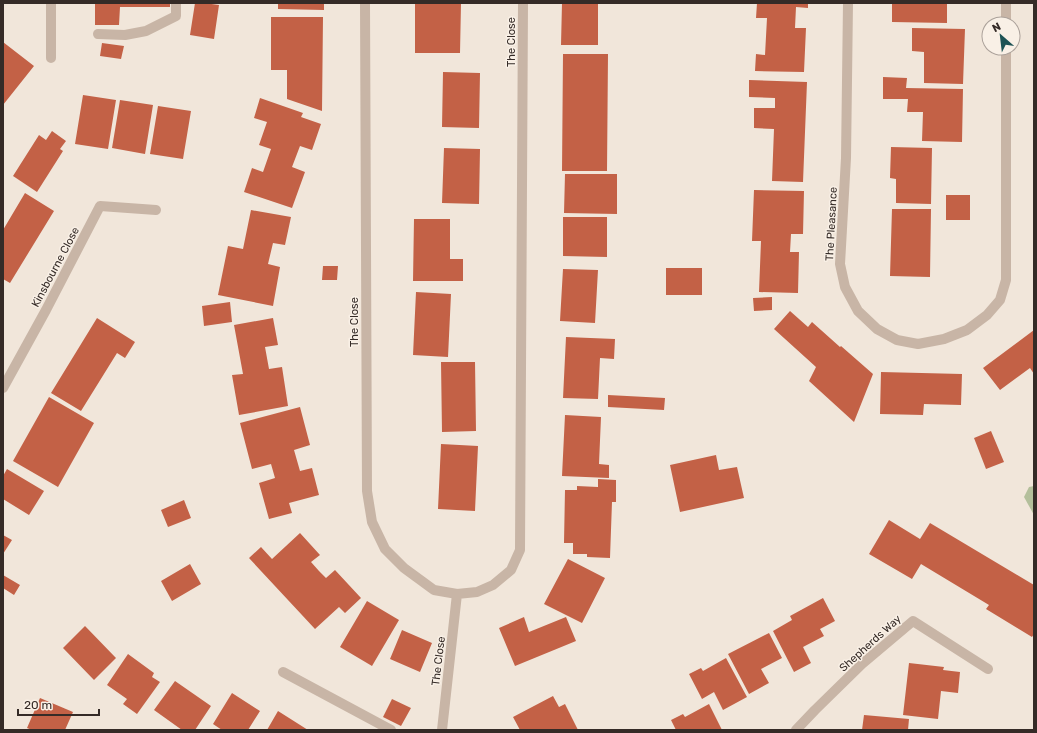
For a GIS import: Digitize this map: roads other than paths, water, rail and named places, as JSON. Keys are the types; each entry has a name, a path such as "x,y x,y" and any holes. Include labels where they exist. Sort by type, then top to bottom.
{"street":[{"path":"51,3 51,58"},
{"path":"98,34 125,35 146,31 176,16 176,3"},
{"name":"The Close","path":"365,3 367,491 372,522 385,549 404,568 434,590 457,594 477,592 493,585 511,570 520,550 523,3"},
{"name":"The Pleasance","path":"848,3 846,158 840,264 844,288 858,311 877,329 897,340 918,344 944,339 967,330 987,315 1000,300 1006,280 1006,56"},
{"path":"1006,3 1006,16"},
{"name":"Kinsbourne Close","path":"3,388 50,303 100,206 156,210"},
{"name":"The Close","path":"442,730 457,594"},
{"name":"Shepherds Way","path":"796,730 862,664 913,621 988,669"},
{"path":"283,672 391,730"}]}
